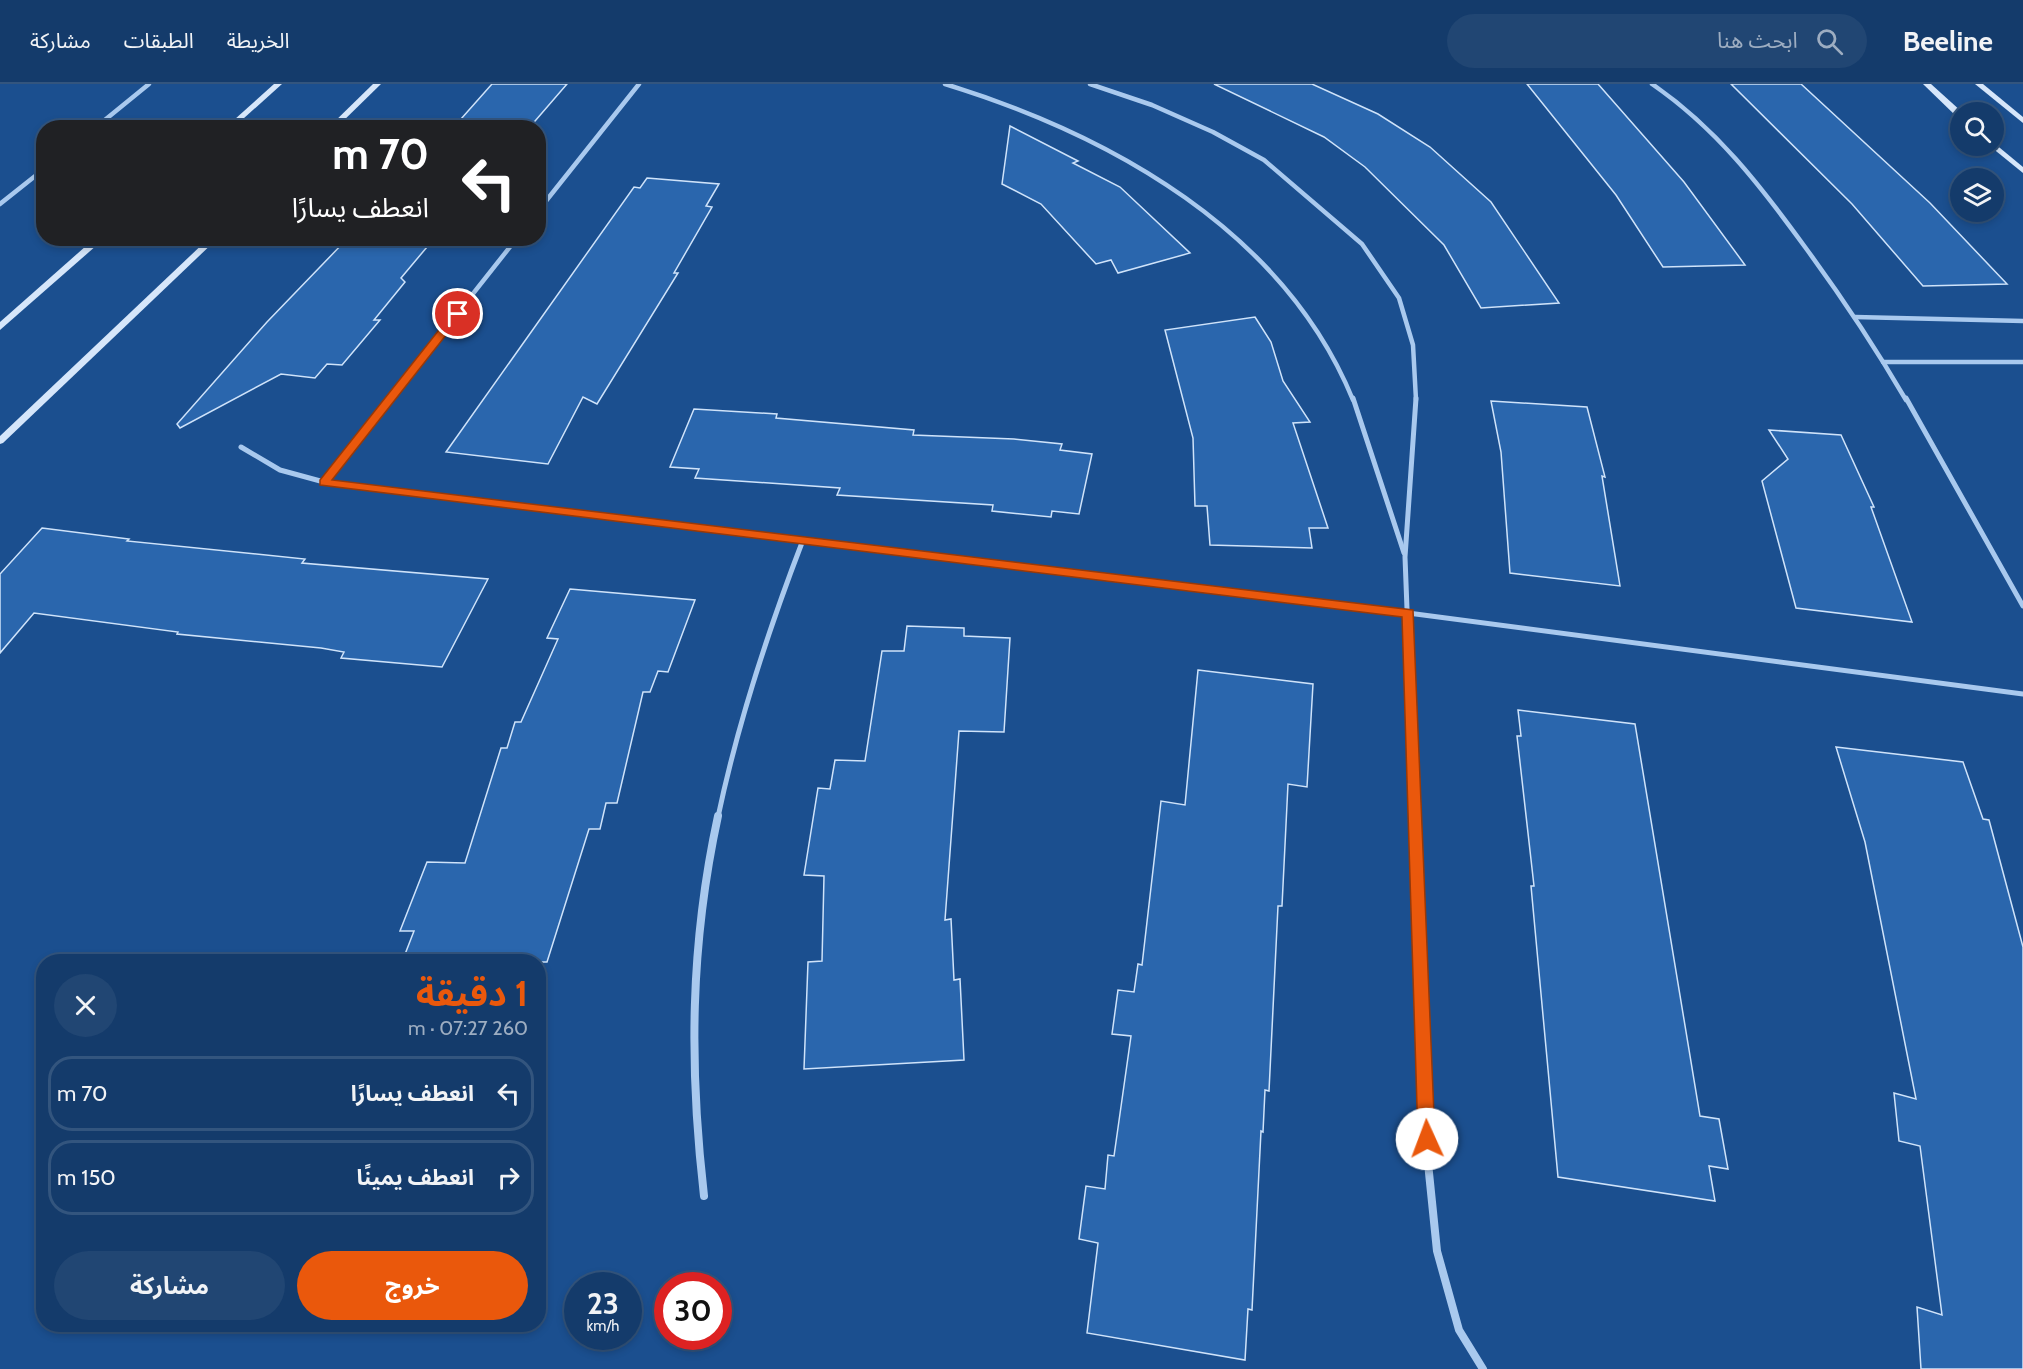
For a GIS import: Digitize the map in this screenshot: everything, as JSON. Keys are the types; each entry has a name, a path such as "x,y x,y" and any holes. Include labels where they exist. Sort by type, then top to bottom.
{"street":[{"path":"105,120 149,84"},
{"path":"237,120 278,84"},
{"path":"339,120 376,84"},
{"path":"546,201 639,84"},
{"path":"945,84 1041,117 1141,166 1189,199 1248,250 1278,281 1337,363 1374,453 1405,557"},
{"path":"1090,84 1162,110 1213,132 1264,159 1362,244 1399,298 1413,345 1416,407 1405,557 1429,1174 1437,1251 1459,1330 1483,1369"},
{"path":"1652,84 1714,133 1760,184 1855,316 1961,491 2023,606"},
{"path":"1927,84 1950,106"},
{"path":"1978,84 2023,121"},
{"path":"2004,154 2023,171"},
{"path":"0,204 36,175"},
{"path":"0,327 92,246"},
{"path":"0,441 206,246"},
{"path":"324,483 511,246"},
{"path":"1855,316 2023,321"},
{"path":"1883,362 2023,362"},
{"path":"242,447 280,470 324,483 1408,614 2023,694"},
{"path":"704,1196 697,1137 693,1015 706,886 731,750 773,617 803,540"}],"building":[{"path":"492,84 567,84 536,120 460,120"},
{"path":"1214,84 1312,84 1378,114 1430,147 1491,202 1559,303 1481,308 1444,245 1365,167 1324,137"},
{"path":"1527,84 1598,84 1684,182 1745,265 1663,267 1616,195"},
{"path":"1731,84 1801,84 1930,203 2007,284 1923,286 1852,204"},
{"path":"1010,126 1078,161 1073,163 1120,187 1190,253 1118,273 1111,260 1096,264 1041,204 1002,184"},
{"path":"647,178 719,184 706,206 712,207 674,273 678,273 597,404 583,397 548,464 446,452 634,187 640,188"},
{"path":"340,246 427,247 401,278 405,282 374,320 380,320 342,365 327,364 315,378 281,374 180,428 177,424 267,322"},
{"path":"1255,317 1271,342 1283,381 1310,422 1293,423 1328,528 1309,528 1312,548 1210,545 1207,506 1195,506 1193,438 1165,330"},
{"path":"1491,401 1587,407 1605,477 1602,476 1620,586 1510,573 1501,452"},
{"path":"694,409 777,414 776,418 914,430 913,435 1014,439 1062,444 1060,450 1092,454 1079,514 1052,511 1051,517 992,511 993,505 837,495 840,488 695,478 699,469 670,467"},
{"path":"1769,430 1841,435 1874,507 1871,507 1912,622 1796,608 1762,481 1788,459"},
{"path":"42,528 129,539 127,541 305,559 302,563 488,579 442,667 341,658 344,652 321,648 177,634 178,632 34,613 0,653 0,574"},
{"path":"570,589 695,600 668,672 658,671 650,692 643,692 617,803 606,803 600,829 589,829 547,962 546,954 405,954 414,931 400,931 427,862 465,863 501,748 507,748 515,722 521,722 558,639 547,638"},
{"path":"907,626 964,628 964,636 1010,638 1004,732 959,731 945,920 951,919 954,980 960,979 964,1060 804,1069 808,962 822,961 824,876 804,875 818,788 830,789 835,760 865,761 882,651 904,651"},
{"path":"1198,670 1313,684 1307,787 1288,784 1282,906 1278,906 1269,1091 1265,1090 1263,1132 1261,1131 1252,1310 1248,1309 1245,1360 1087,1333 1098,1243 1079,1239 1086,1186 1105,1189 1108,1155 1114,1156 1131,1036 1112,1034 1118,990 1134,992 1138,964 1142,965 1161,801 1185,805"},
{"path":"1518,710 1635,724 1700,1116 1719,1119 1728,1169 1709,1166 1715,1201 1558,1177 1531,886 1534,886 1517,736 1521,736"},
{"path":"1836,747 1963,762 1983,819 1989,820 2023,947 2023,1369 1921,1369 1917,1307 1942,1315 1920,1146 1899,1141 1894,1093 1916,1099 1865,842"}],"route":[{"path":"458,314 324,483 1408,614 1427,1139"}]}
